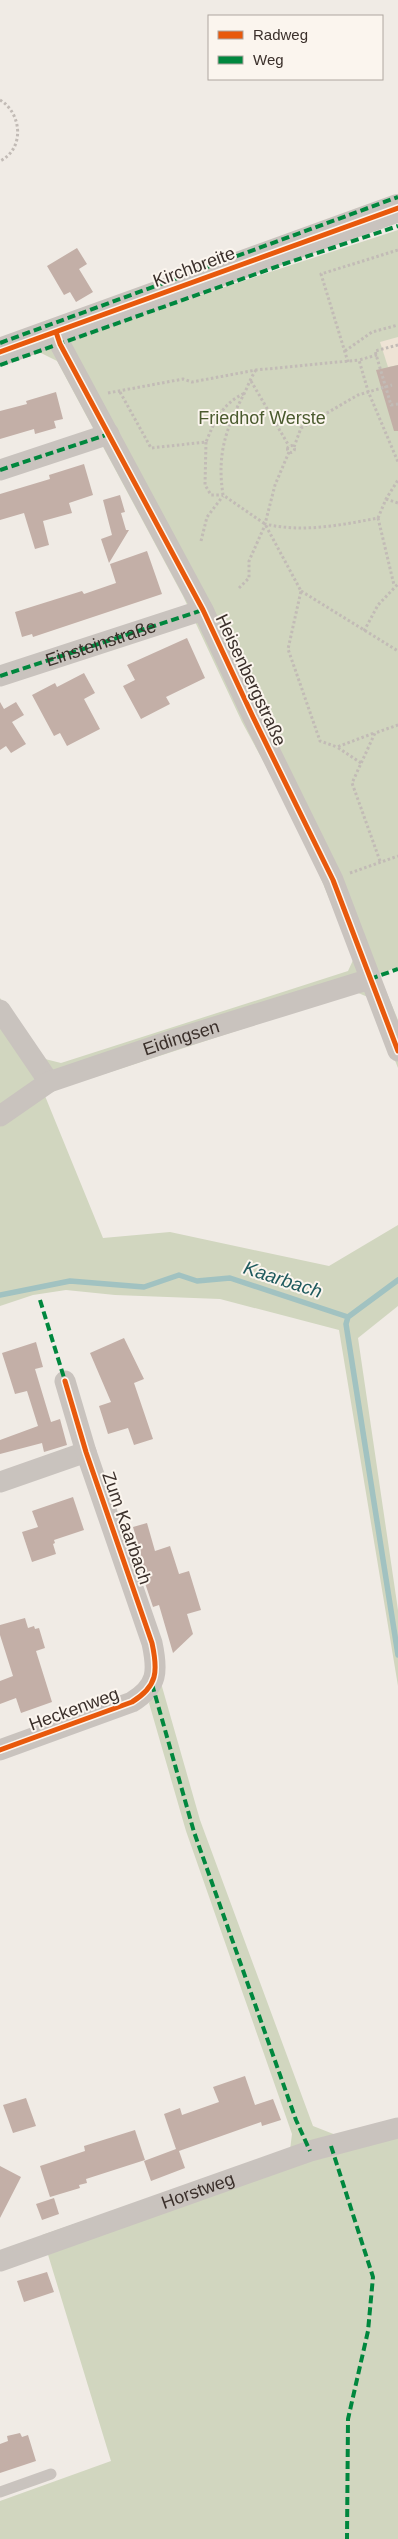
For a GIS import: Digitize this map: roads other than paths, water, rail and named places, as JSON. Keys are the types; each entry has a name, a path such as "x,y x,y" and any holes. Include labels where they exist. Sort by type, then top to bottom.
{"street":[{"name":"Kirchbreite","path":"0,352 398,208"},
{"name":"Heisenbergstraße","path":"56,332 60,344 87,396 203,610 252,717 333,880 398,1051"},
{"path":"0,470 109,434"},
{"name":"Einsteinstraße","path":"0,676 203,610"},
{"name":"Eidingsen","path":"0,1116 50,1082 176,1039 370,979"},
{"path":"0,1010 50,1082"},
{"name":"Zum Kaarbach","path":"65,1381 86,1452 152,1643 156,1661 152,1684"},
{"path":"0,1482 86,1452"},
{"name":"Heckenweg","path":"0,1750 132,1702 143,1695 152,1684"},
{"name":"Horstweg","path":"0,2261 310,2151 398,2128"}],"lane":[{"path":"0,2492 51,2474"}],"waterway":[{"name":"Kaarbach","path":"0,1295 70,1281 144,1287 179,1275 197,1281 230,1278 348,1317 398,1280"},
{"path":"348,1317 346,1324 398,1655"}],"park label":[{"name":"Friedhof Werste","path":"262,418"}]}
